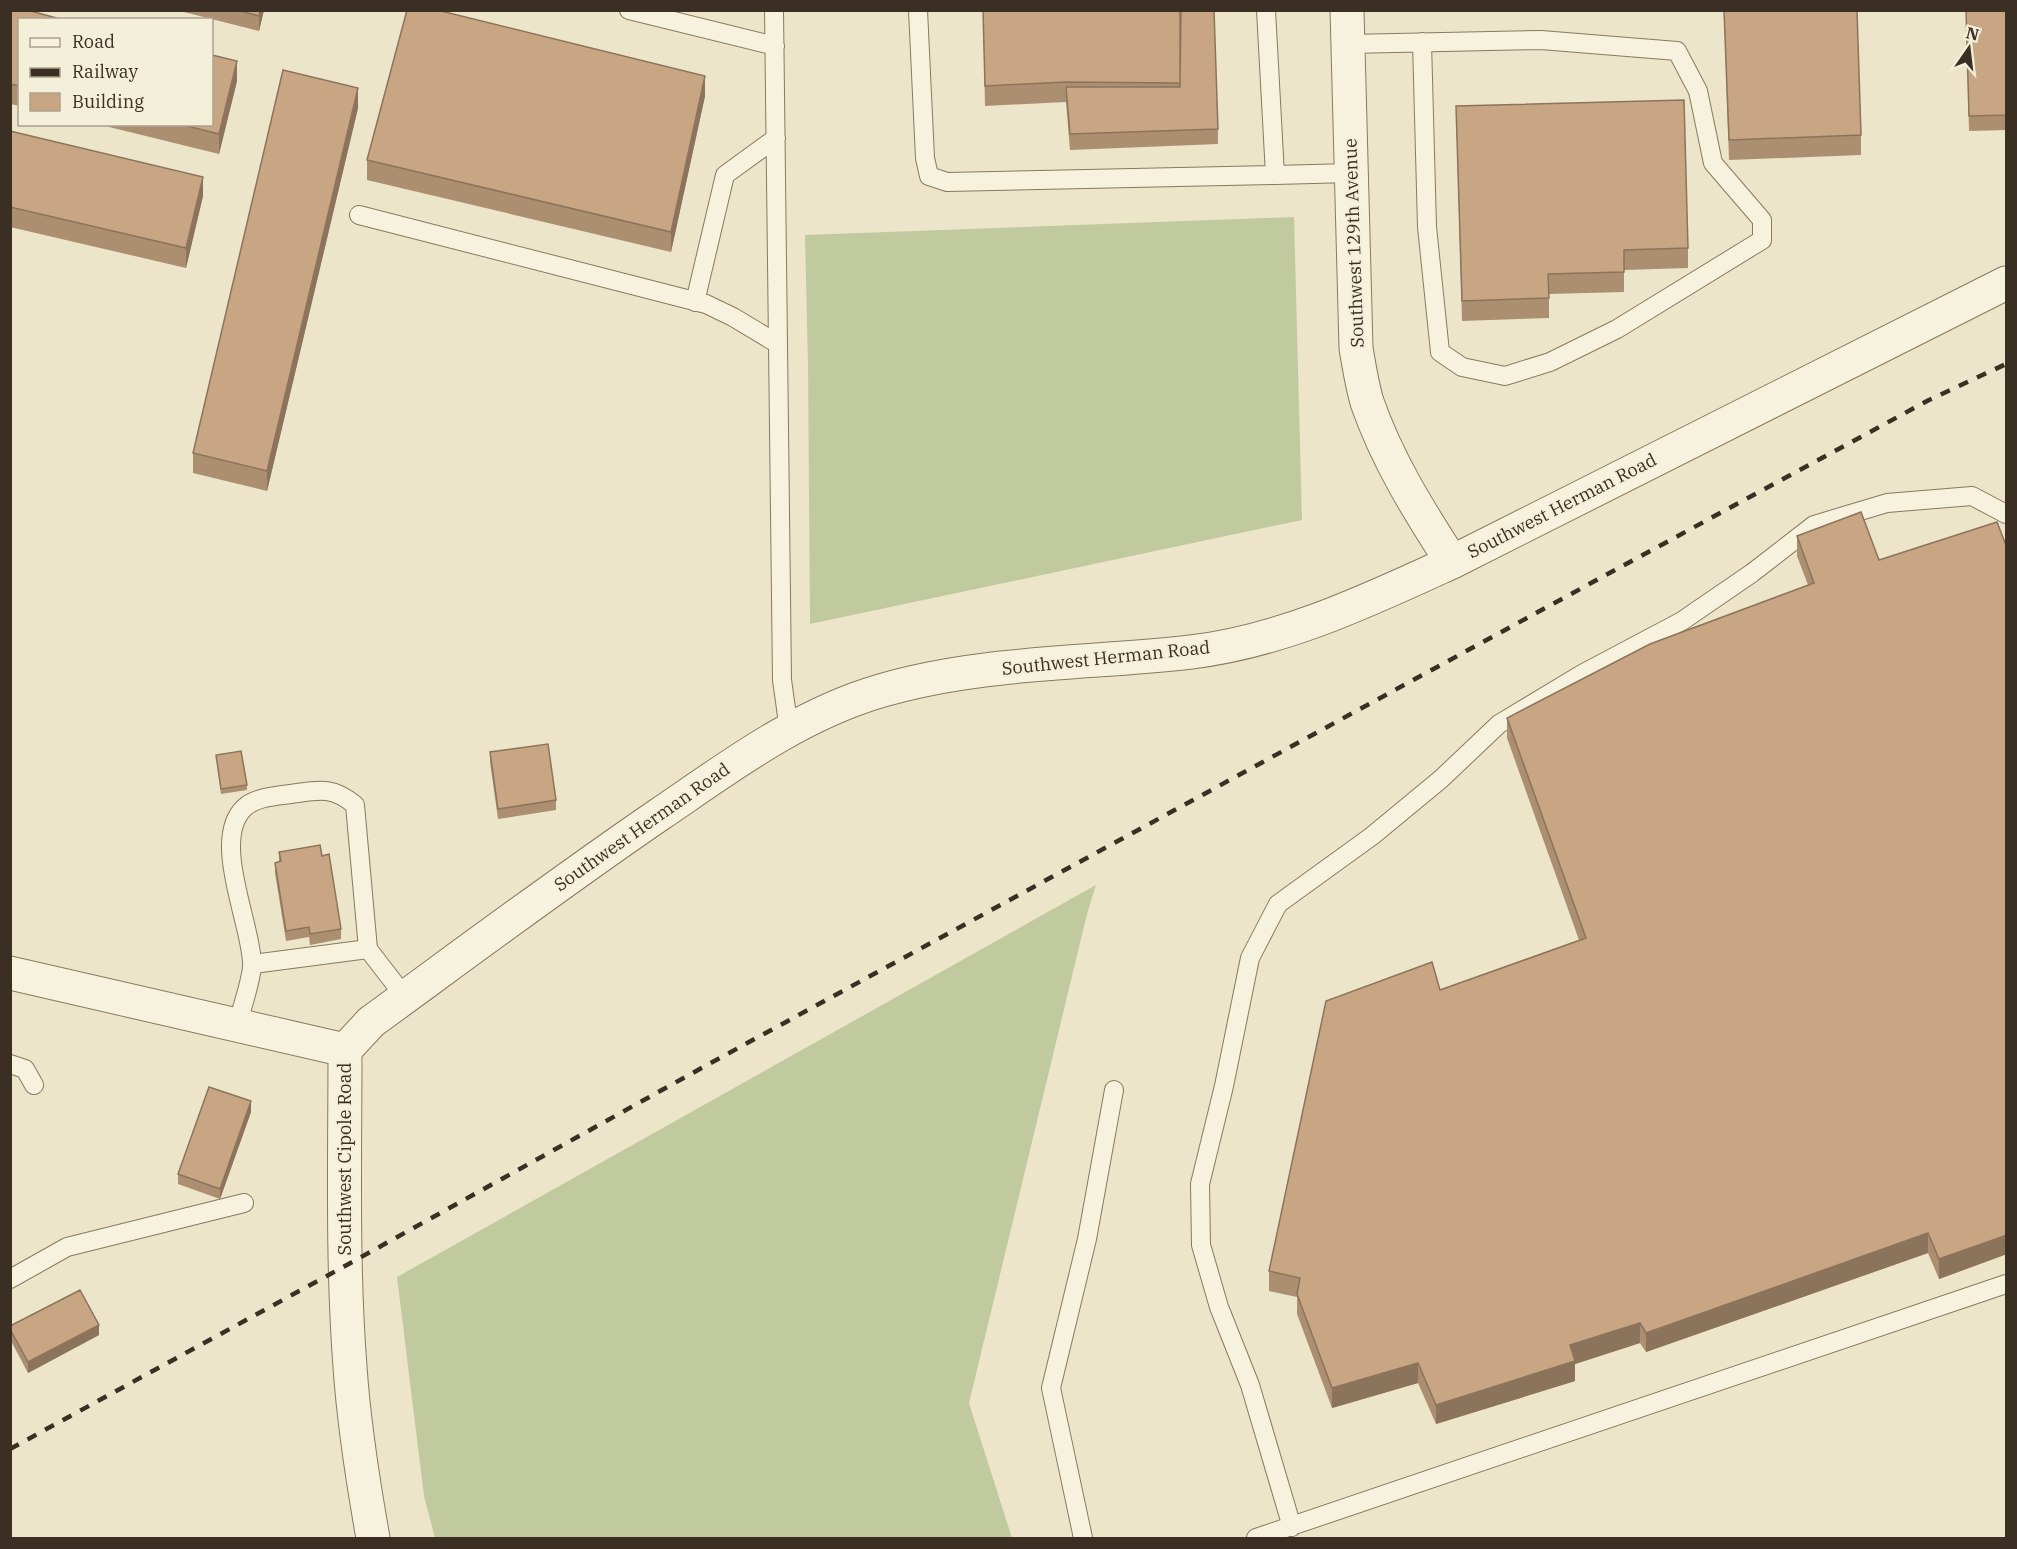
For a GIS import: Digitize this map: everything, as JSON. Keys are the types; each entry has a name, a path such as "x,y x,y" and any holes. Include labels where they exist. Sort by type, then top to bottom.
{"street":[{"name":"Southwest 129th Avenue","path":"1347,10 1356,348 1367,401 1384,444 1413,504 1452,562"},
{"name":"Southwest Herman Road","path":"345,1050 371,1022 580,870 742,758 789,730 843,703 909,684 976,671 1193,652 1252,640 1312,622 1376,597 1452,562 2007,283"},
{"name":"Southwest Cipole Road","path":"10,973 345,1050 345,1266 350,1368 360,1465 373,1539"}],"lane":[{"path":"629,10 775,46"},
{"path":"774,10 782,680 789,730"},
{"path":"918,10 925,158 929,176 947,182 1351,173"},
{"path":"1266,10 1275,175"},
{"path":"1348,44 1422,42 1541,40 1677,51 1698,91 1713,163 1762,220 1762,240 1617,329 1550,362 1505,376 1462,367 1440,352 1433,300 1427,227 1422,42"},
{"path":"695,302 725,176 776,138"},
{"path":"358,215 706,304 778,344"},
{"path":"1292,1527 1250,1385 1219,1307 1201,1245 1200,1184 1224,1086 1250,958 1278,904 1372,836 1441,779 1499,724 1582,674 1682,621 1752,573 1814,525 1887,503 1972,496 2007,514"},
{"path":"237,1025 253,964 230,849 233,823 244,807 263,798 324,789 344,796 355,805 368,949 405,997"},
{"path":"253,964 368,949"},
{"path":"10,1064 25,1069 34,1085"},
{"path":"1083,1539 1051,1388 1087,1239 1114,1090"},
{"path":"10,1279 67,1247 244,1203"},
{"path":"1256,1539 2007,1284"}],"green space":[{"path":"1294,217 1302,520 810,624 805,235"},
{"path":"1096,885 1087,914 969,1403 1012,1538 435,1538 424,1496 397,1277"}],"building":[{"path":"10,10 27,10 57,18 18,18 18,86 10,84"},
{"path":"237,10 260,10 259,16"},
{"path":"407,10 437,10 705,76 671,232 367,160"},
{"path":"983,10 1180,10 1180,83 1066,82 985,86"},
{"path":"1181,10 1214,10 1218,129 1070,134 1066,87 1180,87"},
{"path":"1724,10 1857,10 1861,135 1729,140"},
{"path":"1966,10 2007,10 2007,115 1969,116"},
{"path":"213,55 237,61 219,134 187,126 213,126"},
{"path":"283,70 358,88 267,471 193,453"},
{"path":"1684,100 1688,248 1624,250 1624,272 1548,274 1549,298 1462,301 1456,106"},
{"path":"10,131 203,177 186,248 10,207"},
{"path":"1861,512 1879,560 1997,522 2007,548 2007,1235 1939,1259 1928,1233 1646,1333 1640,1323 1570,1345 1575,1361 1436,1405 1418,1363 1332,1388 1297,1294 1300,1278 1269,1271 1326,1001 1432,962 1440,990 1586,938 1507,718 1650,644 1814,583 1797,536"},
{"path":"548,744 556,800 498,809 490,752"},
{"path":"241,751 247,785 221,789 216,755"},
{"path":"320,845 322,856 329,854 341,929 310,934 309,927 286,931 275,863 281,861 279,852"},
{"path":"209,1087 251,1101 220,1189 178,1174"},
{"path":"80,1290 99,1325 28,1362 10,1326"}],"railway":[{"path":"10,1449 707,1065 1615,570 1929,400 2006,364"}]}
